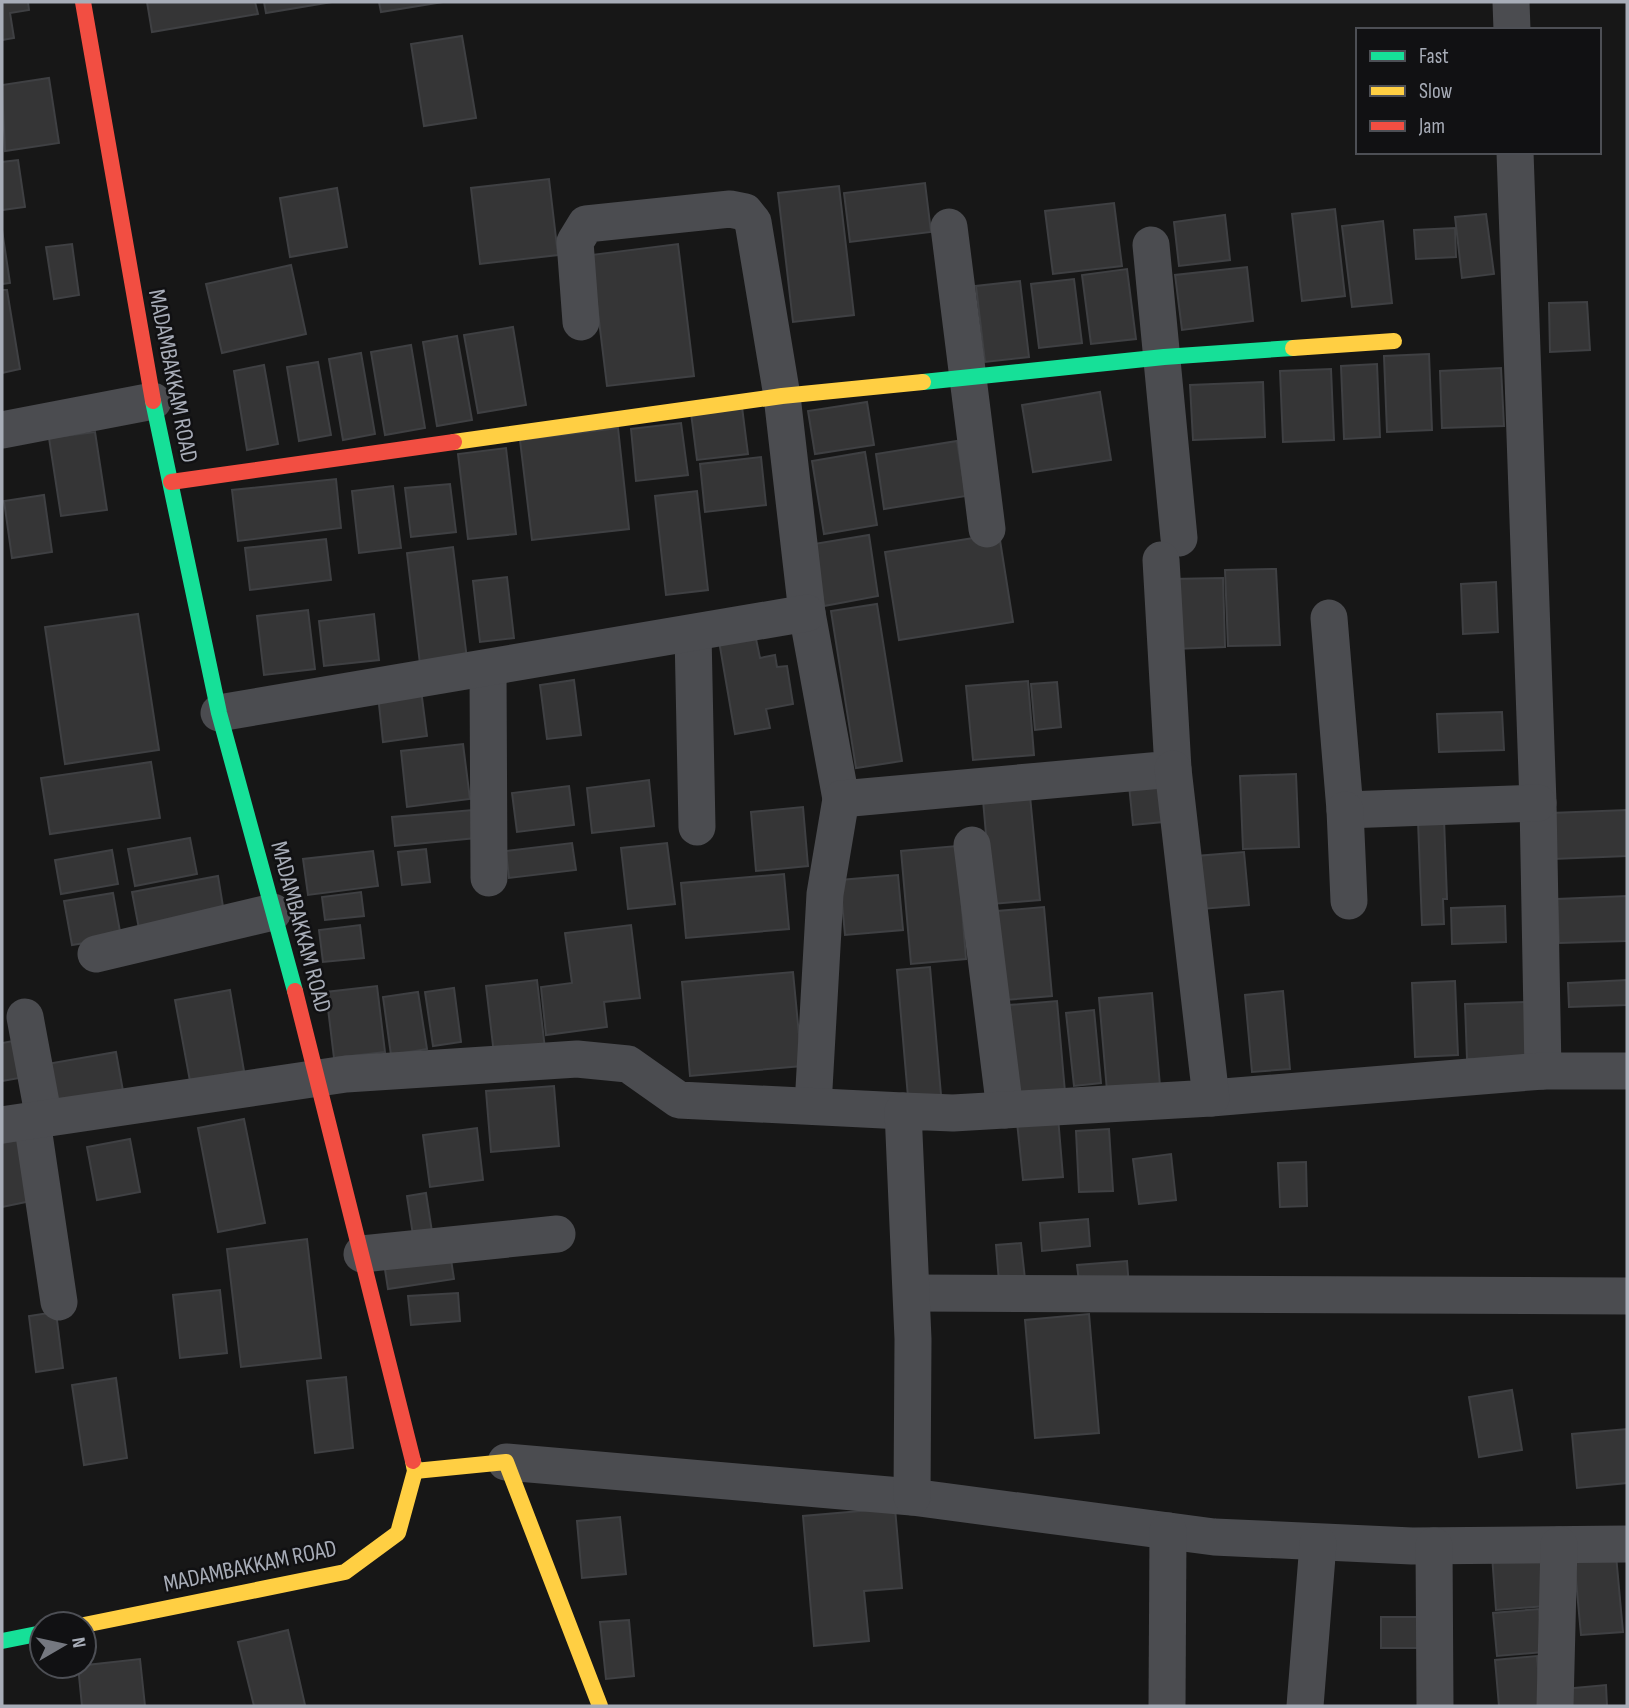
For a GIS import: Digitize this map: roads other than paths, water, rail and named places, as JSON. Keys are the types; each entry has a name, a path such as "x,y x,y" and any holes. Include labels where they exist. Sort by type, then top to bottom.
{"street":[{"name":"MADAMBAKKAM ROAD","path":"83,2 153,401 219,713 319,1078 415,1471 398,1533 376,1552 345,1572 98,1622"},
{"path":"1511,2 1512,28"},
{"path":"1515,154 1538,803 1544,1070"},
{"path":"581,322 575,242 586,224 730,209 745,212 753,222 782,397 807,613 841,799 825,894 813,1106"},
{"path":"949,227 987,529"},
{"path":"1151,245 1164,357 1173,769 1211,1098"},
{"path":"171,482 782,397 1164,357 1394,341"},
{"path":"2,430 153,401"},
{"path":"219,713 807,613"},
{"path":"1329,618 1345,810 1349,901"},
{"path":"693,633 696,827"},
{"path":"488,669 489,878"},
{"path":"841,799 1173,769"},
{"path":"1345,810 1538,803"},
{"path":"972,845 1005,1110"},
{"path":"96,954 273,912"},
{"path":"25,1017 26,1122 59,1302"},
{"path":"26,1122 319,1078 577,1059 628,1064 679,1100 953,1113 1211,1098 1544,1070 1627,1071"},
{"path":"903,1111 912,1293 912,1497"},
{"path":"362,1254 557,1234"},
{"path":"912,1293 1627,1296"},
{"path":"506,1462 600,1706"},
{"path":"415,1471 506,1462 912,1497 1168,1531 1318,1544 1627,1544"},
{"path":"1167,1706 1168,1531"},
{"path":"1305,1706 1318,1544"},
{"path":"1555,1706 1559,1545"},
{"path":"1434,1546 1435,1706"},
{"path":"2,1641 28,1636"}]}
